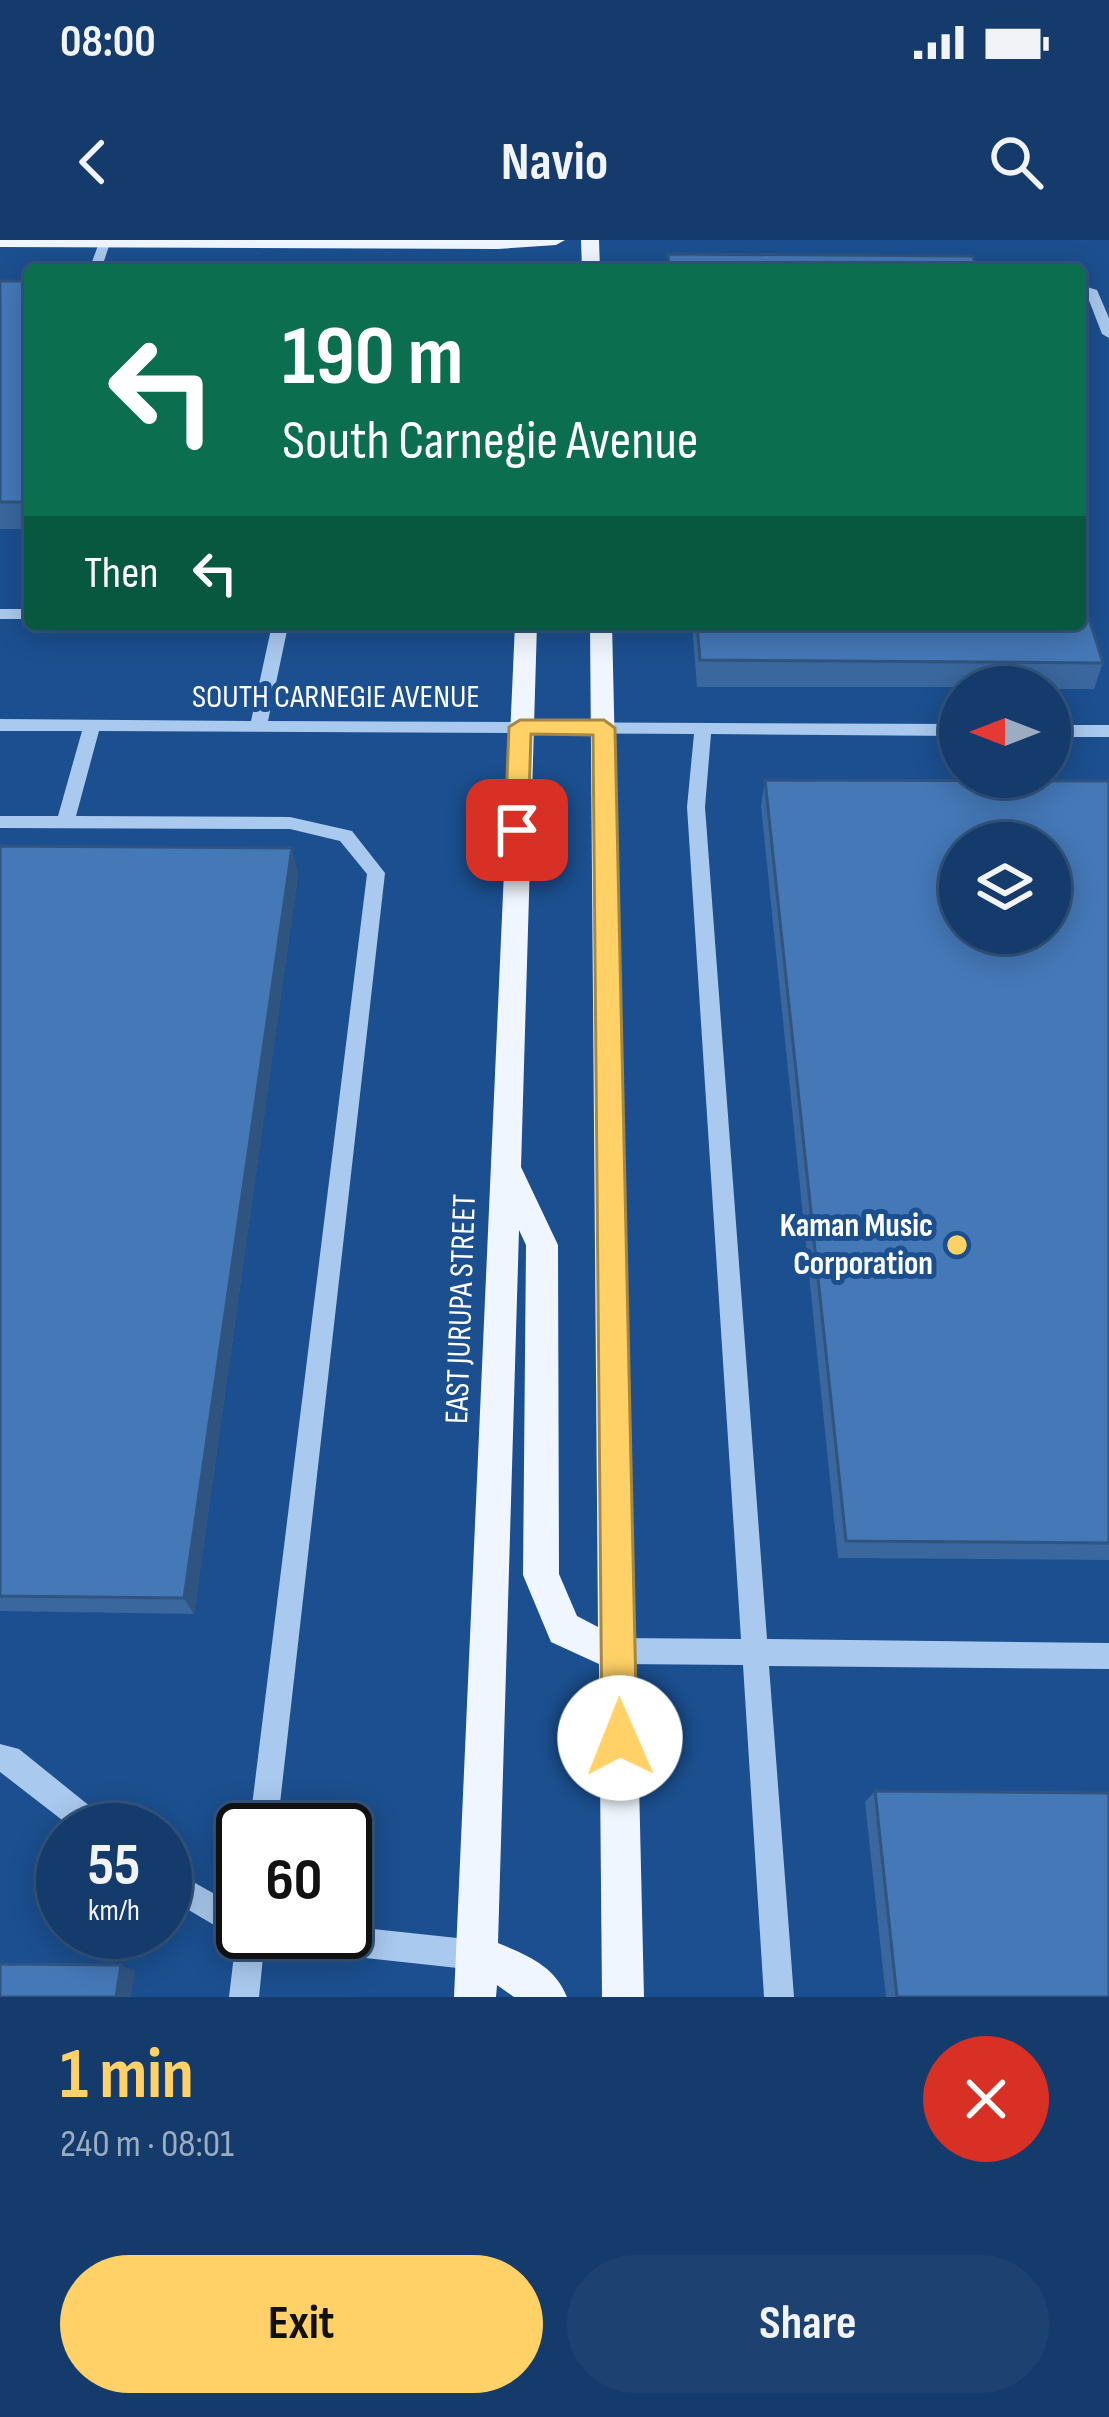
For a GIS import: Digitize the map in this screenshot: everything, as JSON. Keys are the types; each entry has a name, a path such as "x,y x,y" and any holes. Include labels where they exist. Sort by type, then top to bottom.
{"main road":[{"path":"0,242 545,241"},
{"name":"EAST JURUPA STREET","path":"476,1976 526,630"},
{"path":"601,630 623,1997"},
{"path":"506,1166 542,1245 541,1575 564,1629 586,1642 619,1651"},
{"path":"476,1976 520,1973 546,1997"}],"street":[{"path":"1091,290 1109,334"},
{"path":"258,728 279,630"},
{"name":"SOUTH CARNEGIE AVENUE","path":"0,725 939,730"},
{"path":"64,823 92,725"},
{"path":"703,728 696,807 779,1997"},
{"path":"1071,731 1109,731"},
{"path":"0,822 290,823 346,836 376,873 266,1803"},
{"path":"619,1651 1109,1656"},
{"path":"0,1758 9,1759 64,1803"},
{"path":"372,1954 476,1976"},
{"path":"244,1997 248,1959"}],"building":[{"path":"668,254 973,256 975,264 669,264"},
{"path":"0,281 24,281 24,502 0,502"},
{"path":"1086,609 1103,663 700,660 698,630 1086,630"},
{"name":"Kaman Music Corporation","path":"765,780 939,781 939,798 1071,798 1071,781 1109,781 1109,1543 846,1541"},
{"path":"0,846 292,848 184,1598 0,1596"},
{"path":"875,1791 1109,1793 1109,1997 897,1997"},
{"path":"0,1964 121,1965 116,1997 0,1997"}],"place":[{"name":"Kaman Music Corporation","path":"957,1245"}],"route":[{"path":"517,830 520,727 604,728 620,1738"}]}
